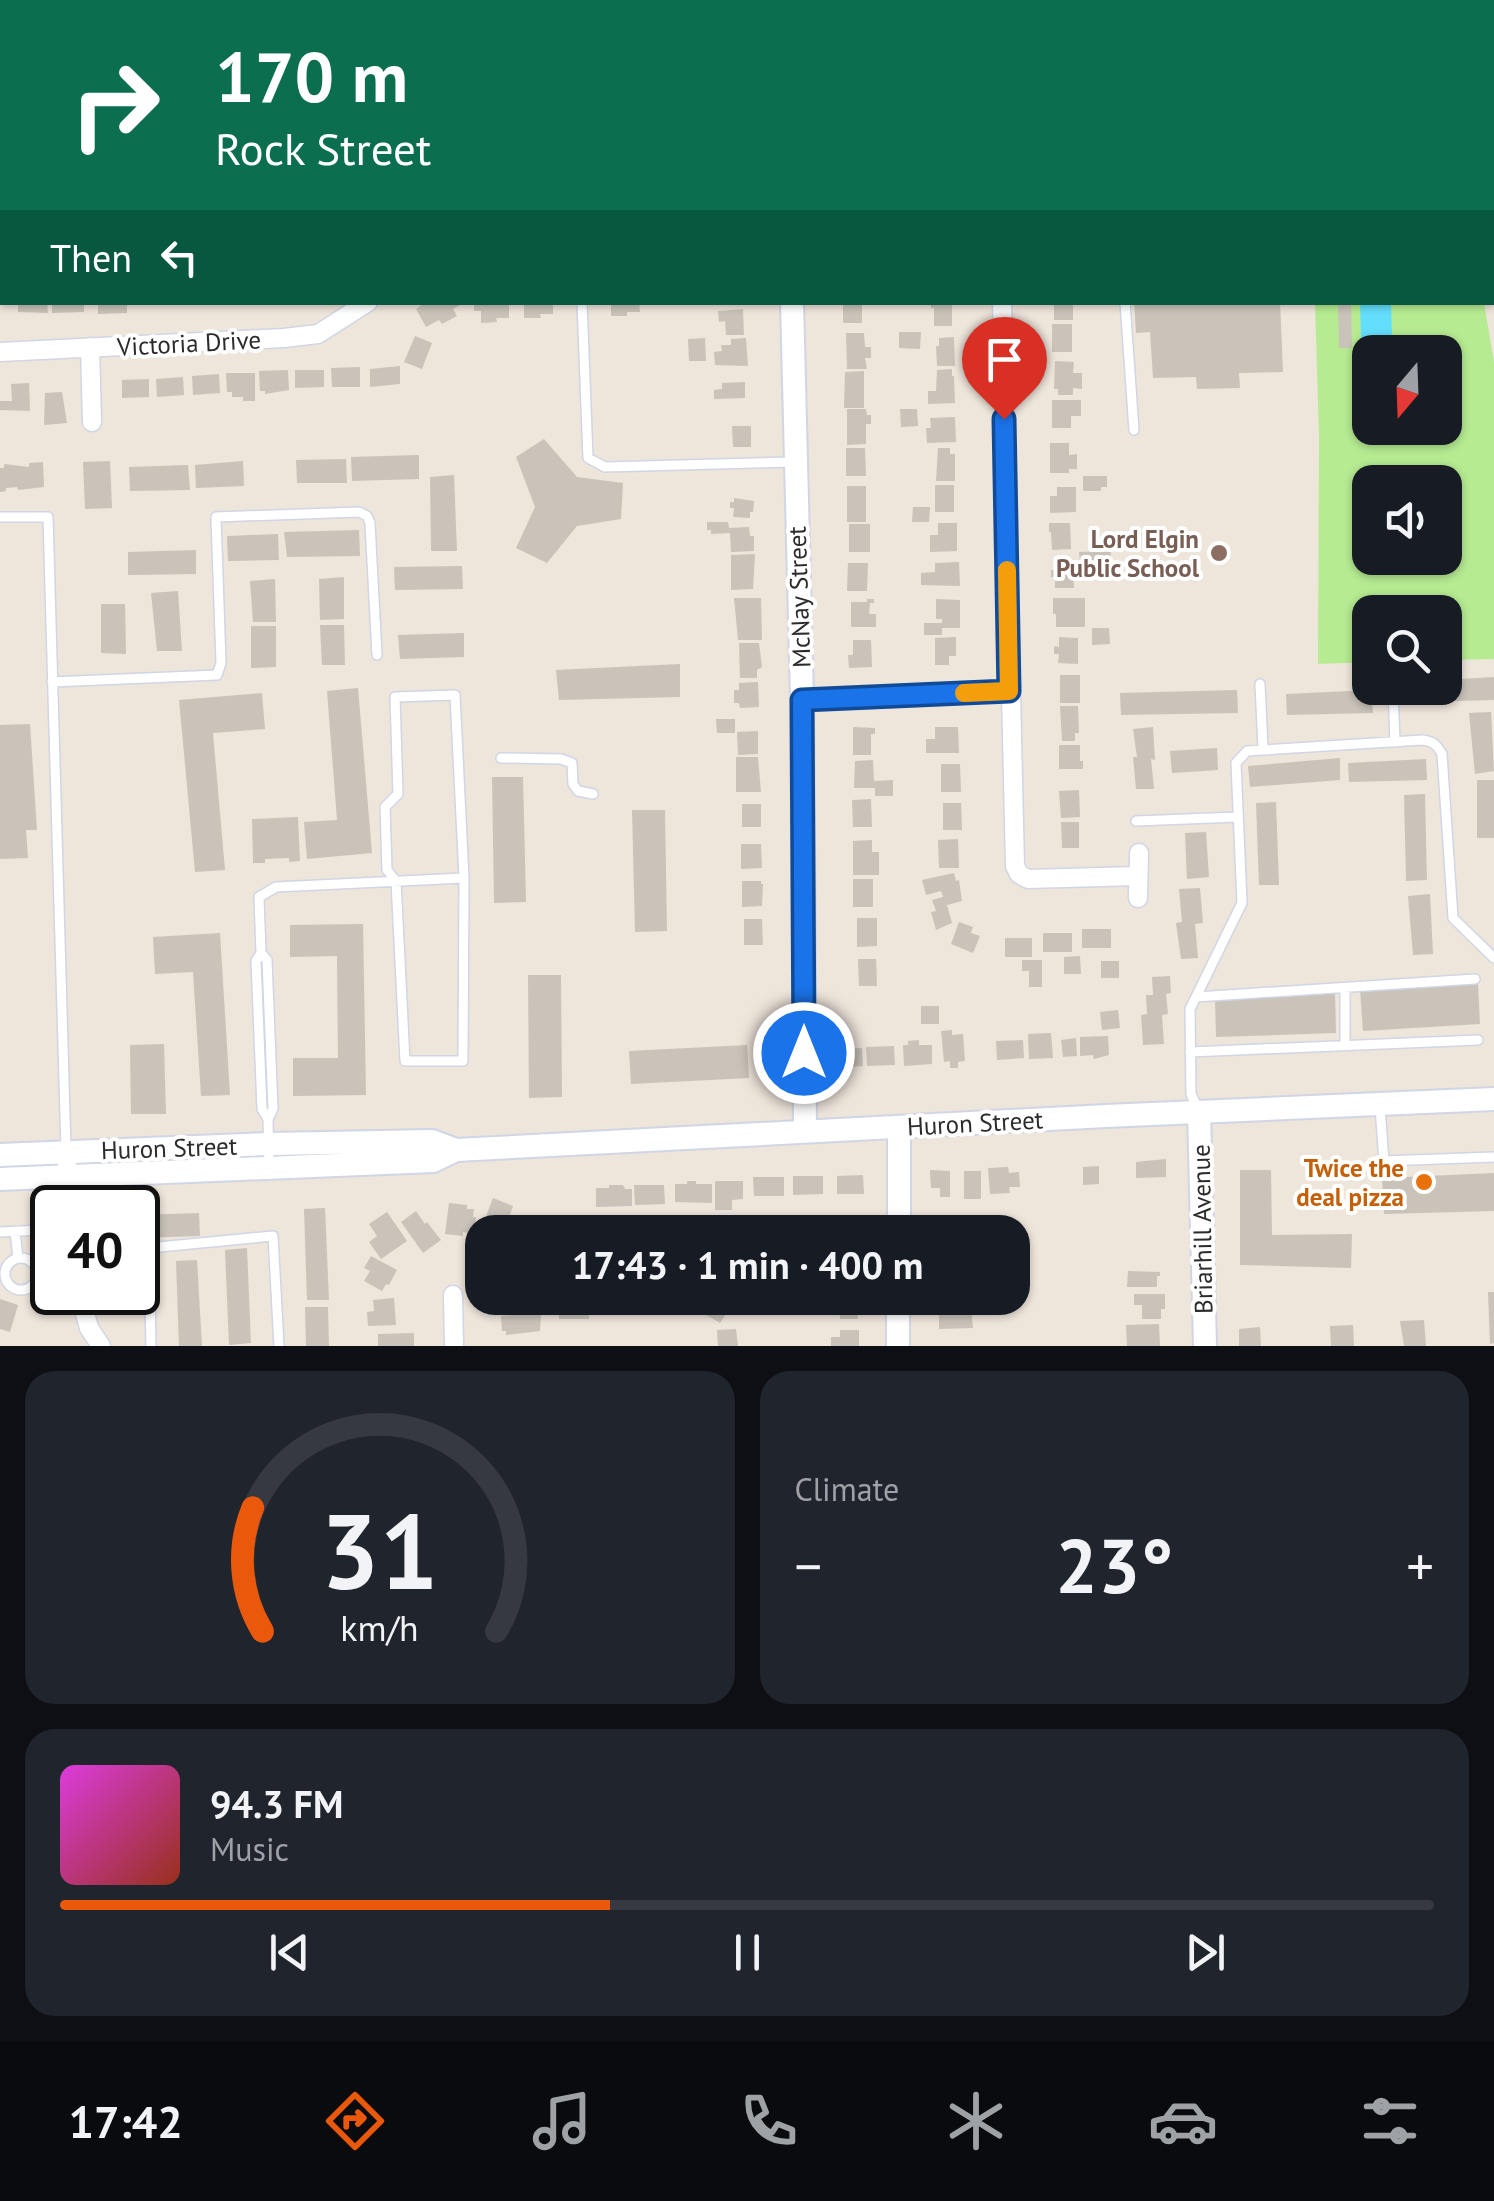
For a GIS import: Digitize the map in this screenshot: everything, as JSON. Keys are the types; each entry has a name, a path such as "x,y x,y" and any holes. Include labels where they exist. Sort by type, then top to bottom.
{"main road":[{"name":"McNay Street","path":"792,305 802,700 805,1131"},
{"name":"Huron Street","path":"0,1155 67,1164 269,1156 433,1161 456,1150 1494,1099"},
{"name":"Briarhill Avenue","path":"1199,1112 1205,1346"},
{"path":"899,1127 899,1215"},
{"name":"Huron Street","path":"0,1179 67,1164"},
{"path":"898,1315 898,1346"}],"street":[{"name":"Victoria Drive","path":"0,352 318,334 363,305"},
{"path":"1002,305 1014,866 1028,878 1138,876"},
{"path":"90,348 92,422"},
{"path":"802,700 1009,691"},
{"path":"1138,898 1139,853"},
{"path":"67,1164 68,1185"},
{"path":"453,1295 454,1346"},
{"path":"85,1315 101,1346"}],"lane":[{"path":"582,305 588,458 604,467 795,462"},
{"path":"1125,305 1134,430"},
{"path":"52,682 217,675 221,663 216,517 359,512 367,516 377,655"},
{"path":"0,517 48,517 67,1164"},
{"path":"1260,684 1263,748"},
{"path":"455,695 464,878 463,1061 405,1061 396,881 387,870 385,806 398,794 396,697 455,695"},
{"path":"1394,705 1395,742"},
{"path":"1199,1112 1191,1094 1190,1008 1242,903 1236,762 1247,750 1431,741 1438,746 1442,754 1453,918 1494,958"},
{"path":"501,758 561,759 572,763 573,784 578,791 592,794"},
{"path":"1136,822 1237,817"},
{"path":"269,1156 268,1119 273,1109 267,960 262,953 259,898 276,887 464,878"},
{"path":"1196,997 1475,980"},
{"path":"1344,988 1345,1045"},
{"path":"1190,1052 1478,1040"},
{"path":"1380,1104 1384,1162 1494,1156"},
{"path":"0,1232 30,1230"},
{"path":"15,1231 18,1258"},
{"path":"160,1246 272,1236 279,1346"},
{"path":"30,1261 18,1258 5,1273 8,1283 16,1289 30,1286"},
{"path":"148,1315 151,1346"}],"green space":[{"path":"1315,305 1484,305 1494,362 1494,659 1462,660 1462,595 1352,595 1352,663 1318,664"}],"water":[{"path":"1360,305 1391,305 1392,335 1361,335"}],"building":[{"path":"18,305 47,305 48,313 18,312"},
{"path":"52,305 84,305 84,312 52,313"},
{"path":"98,305 127,305 127,313 98,314"},
{"path":"422,305 460,305 453,309 457,316 426,327 416,309"},
{"path":"474,305 509,305 509,318 481,323 481,311 474,311"},
{"path":"524,305 553,305 553,314 524,318"},
{"path":"611,305 639,305 640,312 611,316"},
{"path":"843,305 862,305 862,323 843,323"},
{"path":"952,305 952,326 934,326 931,308"},
{"path":"1054,305 1073,305 1073,320 1054,320"},
{"path":"1134,305 1280,305 1283,372 1239,373 1240,388 1197,389 1196,377 1153,378 1150,332 1136,333"},
{"path":"1338,305 1351,305 1352,348 1339,348"},
{"path":"743,309 744,335 726,335 725,321 719,322 718,311"},
{"path":"1052,324 1072,324 1072,352 1052,352"},
{"path":"899,332 921,332 920,349 899,348"},
{"path":"846,333 864,333 865,347 871,347 871,358 865,358 867,369 847,369"},
{"path":"415,336 432,343 422,369 404,362"},
{"path":"954,337 955,366 937,366 939,338"},
{"path":"705,338 706,361 689,361 688,339"},
{"path":"746,338 748,366 715,365 714,352 722,351 721,345 731,345 731,339"},
{"path":"1055,361 1074,362 1073,373 1082,373 1082,389 1073,388 1073,395 1058,395 1058,389 1054,389"},
{"path":"400,366 400,384 370,387 370,369"},
{"path":"360,367 360,387 332,387 331,368"},
{"path":"952,369 955,403 928,404 928,391 936,391 937,370"},
{"path":"288,370 289,390 265,394 260,391 259,371"},
{"path":"295,370 324,370 324,387 295,388"},
{"path":"864,371 864,408 844,408 845,372"},
{"path":"226,373 255,373 255,401 232,397 232,392 227,392"},
{"path":"219,374 220,393 193,395 192,376"},
{"path":"183,377 184,395 157,397 156,379"},
{"path":"149,379 149,397 122,398 122,380"},
{"path":"745,382 745,398 714,399 714,390 722,389 722,383"},
{"path":"29,383 30,411 0,410 0,401 12,401 11,384"},
{"path":"62,392 67,423 44,425 45,393"},
{"path":"1052,400 1081,400 1081,416 1071,416 1071,428 1052,428"},
{"path":"847,409 866,409 867,415 871,415 871,424 866,424 866,444 847,445"},
{"path":"900,409 917,409 918,426 901,427"},
{"path":"955,417 956,442 927,443 930,418"},
{"path":"732,426 751,426 751,447 733,447"},
{"path":"544,439 577,477 623,483 621,519 577,526 547,563 516,548 535,507 516,457"},
{"path":"1050,443 1069,443 1069,455 1077,454 1077,469 1050,473"},
{"path":"846,448 865,448 866,476 846,476"},
{"path":"938,448 950,448 950,454 955,454 955,481 936,481"},
{"path":"419,455 419,479 352,481 351,457"},
{"path":"346,459 347,483 297,483 296,460"},
{"path":"110,461 112,508 85,509 83,462"},
{"path":"243,461 244,486 196,488 195,465"},
{"path":"43,462 44,487 6,488 0,492 0,468 4,464 29,467 29,463"},
{"path":"188,465 190,490 130,491 129,467"},
{"path":"454,475 457,551 431,551 430,477"},
{"path":"1083,476 1107,476 1107,487 1083,491"},
{"path":"935,485 954,485 954,512 935,512"},
{"path":"847,486 866,486 866,522 847,522"},
{"path":"1057,487 1076,487 1076,512 1050,513 1050,496 1057,496"},
{"path":"734,498 754,501 750,518 733,517 730,502"},
{"path":"913,507 930,507 929,522 912,522"},
{"path":"707,522 728,522 729,528 749,527 750,536 754,536 754,551 731,552 730,533 711,534"},
{"path":"938,523 957,523 957,551 930,552 930,535 938,535"},
{"path":"1049,523 1070,523 1071,549 1052,550"},
{"path":"849,524 870,524 870,552 849,552"},
{"path":"359,530 360,556 287,557 284,532"},
{"path":"278,534 279,560 228,561 227,536"},
{"path":"196,550 196,574 128,575 128,552"},
{"path":"1111,551 1111,561 1080,562 1079,552"},
{"path":"755,554 753,589 731,590 731,555"},
{"path":"1055,561 1073,561 1074,588 1055,588 1051,570 1055,570"},
{"path":"959,562 960,586 921,585 921,573 935,572 935,563"},
{"path":"848,563 868,563 867,591 847,591"},
{"path":"462,566 463,589 395,590 394,567"},
{"path":"344,577 344,619 320,620 319,579"},
{"path":"275,579 276,622 253,622 250,581"},
{"path":"178,591 182,651 157,651 151,593"},
{"path":"734,598 761,598 762,640 738,640"},
{"path":"1053,598 1085,598 1085,627 1056,627"},
{"path":"874,599 869,614 876,614 876,627 851,627 851,602"},
{"path":"936,599 960,600 960,628 942,628 942,635 924,635 924,623 942,623 942,619 936,619"},
{"path":"101,604 125,604 126,654 101,653"},
{"path":"320,625 344,625 345,665 322,665"},
{"path":"251,626 276,626 276,667 251,668"},
{"path":"1092,628 1109,628 1110,644 1092,645"},
{"path":"464,633 464,657 400,659 398,635"},
{"path":"956,637 956,656 949,656 949,665 935,665 935,638"},
{"path":"1059,637 1078,638 1078,664 1058,663 1059,654 1054,654 1054,646 1059,647"},
{"path":"853,640 871,640 872,667 849,668"},
{"path":"739,643 759,643 762,667 757,670 757,678 740,678"},
{"path":"680,664 680,697 559,700 556,670"},
{"path":"1060,675 1080,675 1080,703 1060,703"},
{"path":"1494,677 1494,700 1462,701 1462,679"},
{"path":"758,682 759,707 740,708 739,703 734,703 734,690 739,690 739,683"},
{"path":"358,688 372,853 307,859 304,822 337,820 327,691"},
{"path":"1237,690 1238,713 1121,715 1120,693"},
{"path":"1352,691 1352,705 1372,705 1373,713 1287,715 1286,694"},
{"path":"262,693 265,729 213,733 225,870 195,872 179,700"},
{"path":"1060,706 1078,706 1079,733 1075,733 1075,741 1062,741"},
{"path":"1491,712 1494,771 1475,774 1469,713"},
{"path":"716,719 735,719 735,733 717,733"},
{"path":"30,724 37,830 26,830 28,858 0,859 0,725"},
{"path":"853,727 875,728 875,734 871,734 871,755 853,755"},
{"path":"935,727 958,727 959,753 926,753 926,739 935,739"},
{"path":"1153,727 1154,789 1136,789 1133,729"},
{"path":"758,731 758,754 738,755 737,732"},
{"path":"1059,745 1080,745 1083,769 1059,769"},
{"path":"1217,748 1218,770 1172,773 1170,751"},
{"path":"736,757 758,757 761,792 736,792"},
{"path":"1340,758 1340,780 1250,787 1248,766"},
{"path":"1426,759 1427,780 1349,782 1348,763"},
{"path":"873,760 874,781 893,780 893,796 875,796 875,788 854,788 855,761"},
{"path":"941,764 960,764 961,792 941,792"},
{"path":"492,777 523,777 526,902 494,903"},
{"path":"1477,780 1494,780 1494,838 1477,838"},
{"path":"1079,790 1080,817 1061,818 1059,791"},
{"path":"1425,794 1427,880 1406,881 1404,795"},
{"path":"871,799 872,827 853,827 852,800"},
{"path":"1276,802 1279,885 1259,885 1256,803"},
{"path":"943,803 961,803 962,830 943,830"},
{"path":"742,804 761,804 761,827 742,827"},
{"path":"632,810 665,810 667,931 635,932"},
{"path":"298,817 300,861 265,859 265,863 253,863 252,819"},
{"path":"1061,822 1079,822 1079,848 1062,848"},
{"path":"1206,832 1209,877 1187,879 1185,833"},
{"path":"958,839 959,868 939,868 938,840"},
{"path":"872,840 872,852 879,852 879,875 853,875 853,841"},
{"path":"741,844 761,844 762,868 741,869"},
{"path":"954,873 962,901 947,905 952,923 936,930 932,900 943,897 941,891 926,895 922,880"},
{"path":"853,879 873,879 873,907 853,907"},
{"path":"742,881 761,881 762,906 742,907"},
{"path":"1200,888 1203,923 1195,924 1198,958 1181,959 1176,923 1182,922 1179,889"},
{"path":"1430,894 1433,954 1413,955 1408,896"},
{"path":"857,918 877,918 877,946 857,947"},
{"path":"744,919 762,919 763,945 744,945"},
{"path":"959,922 973,927 971,933 980,936 973,953 951,944"},
{"path":"363,924 366,1095 293,1096 293,1058 338,1058 337,956 290,957 290,925"},
{"path":"1082,929 1111,929 1111,948 1082,948"},
{"path":"220,933 230,1095 201,1096 193,972 155,974 153,937"},
{"path":"1043,933 1072,933 1072,952 1043,952"},
{"path":"1005,938 1032,938 1032,957 1005,957"},
{"path":"1080,956 1081,974 1064,974 1064,957"},
{"path":"858,959 876,959 877,986 859,986"},
{"path":"1022,960 1042,960 1042,987 1029,987 1029,971 1022,971"},
{"path":"1101,961 1119,961 1119,978 1101,978"},
{"path":"528,975 561,975 562,1097 529,1098"},
{"path":"1170,976 1171,993 1166,994 1168,1014 1162,1015 1164,1044 1143,1045 1141,1015 1147,1014 1146,995 1153,995 1152,977"},
{"path":"1478,984 1480,1024 1363,1031 1360,989"},
{"path":"1335,993 1336,1033 1216,1037 1215,998"},
{"path":"921,1006 939,1006 939,1024 921,1024"},
{"path":"1118,1010 1120,1028 1102,1030 1100,1012"},
{"path":"952,1030 952,1035 963,1034 965,1061 958,1062 958,1068 950,1068 950,1061 944,1062 941,1031"},
{"path":"1051,1033 1053,1058 1029,1059 1028,1034"},
{"path":"1108,1036 1109,1055 1094,1059 1093,1055 1080,1056 1080,1037"},
{"path":"1076,1038 1077,1056 1063,1057 1061,1040"},
{"path":"919,1040 919,1045 932,1045 932,1064 904,1066 903,1045"},
{"path":"1023,1040 1024,1058 997,1060 996,1041"},
{"path":"164,1044 166,1114 131,1114 130,1045"},
{"path":"747,1045 749,1078 631,1084 629,1051"},
{"path":"894,1046 895,1065 867,1066 866,1047"},
{"path":"862,1048 863,1066 836,1068 835,1049"},
{"path":"1166,1159 1166,1177 1136,1178 1136,1162"},
{"path":"1099,1166 1099,1184 1083,1185 1083,1167"},
{"path":"1008,1167 1009,1173 1019,1172 1020,1187 1009,1187 1010,1193 990,1194 988,1168"},
{"path":"930,1170 950,1171 950,1197 940,1197 940,1188 931,1188"},
{"path":"1240,1170 1271,1170 1272,1235 1352,1234 1351,1268 1240,1265"},
{"path":"964,1171 981,1171 981,1199 964,1199"},
{"path":"1494,1173 1494,1211 1384,1214 1382,1178"},
{"path":"863,1175 864,1194 837,1194 837,1176"},
{"path":"793,1176 823,1176 823,1194 793,1195"},
{"path":"753,1177 784,1177 784,1196 754,1196"},
{"path":"715,1181 743,1181 743,1199 732,1200 732,1210 715,1210"},
{"path":"675,1184 712,1184 712,1203 675,1202"},
{"path":"609,1185 632,1189 632,1206 596,1207 596,1188"},
{"path":"634,1185 664,1185 665,1204 635,1205"},
{"path":"493,1198 513,1206 510,1215 486,1215"},
{"path":"449,1203 474,1209 473,1215 465,1215 463,1236 445,1234"},
{"path":"325,1208 329,1300 307,1300 304,1209"},
{"path":"416,1211 441,1240 423,1253 401,1222"},
{"path":"387,1212 407,1241 381,1259 369,1242 377,1236 369,1224"},
{"path":"199,1213 200,1236 160,1237 160,1214"},
{"path":"247,1248 251,1343 229,1345 225,1250"},
{"path":"371,1256 397,1270 382,1291 364,1281 370,1271 364,1268"},
{"path":"197,1260 202,1346 179,1346 176,1261"},
{"path":"1128,1271 1160,1272 1157,1287 1127,1287"},
{"path":"1488,1292 1494,1292 1494,1343 1490,1344"},
{"path":"1134,1294 1165,1294 1161,1319 1142,1319 1142,1305 1134,1305"},
{"path":"394,1298 396,1325 368,1326 367,1312 374,1311 373,1300"},
{"path":"0,1299 18,1305 10,1332 0,1329"},
{"path":"305,1307 328,1307 329,1346 306,1346"},
{"path":"541,1315 540,1331 506,1335 501,1316"},
{"path":"559,1315 589,1315 589,1319 559,1319"},
{"path":"706,1315 725,1315 720,1323"},
{"path":"840,1315 858,1315 858,1319 840,1319"},
{"path":"939,1315 972,1315 973,1328 939,1329"},
{"path":"1424,1320 1426,1346 1404,1346 1400,1321"},
{"path":"1159,1324 1160,1346 1127,1346 1126,1325"},
{"path":"1353,1325 1354,1346 1331,1346 1330,1326"},
{"path":"1260,1327 1261,1346 1239,1346 1239,1329"},
{"path":"736,1329 738,1346 718,1346 717,1330"},
{"path":"840,1330 859,1330 859,1346 831,1346 831,1337 840,1337"},
{"path":"414,1333 414,1346 378,1346 378,1334"}],"slow traffic":[{"path":"964,693 1009,691 1007,570"}],"place":[{"name":"Lord Elgin Public School","path":"1219,553"},
{"name":"Twice the deal pizza","path":"1424,1182"}],"route":[{"path":"804,1053 802,700 1009,691 1004,419"}]}
